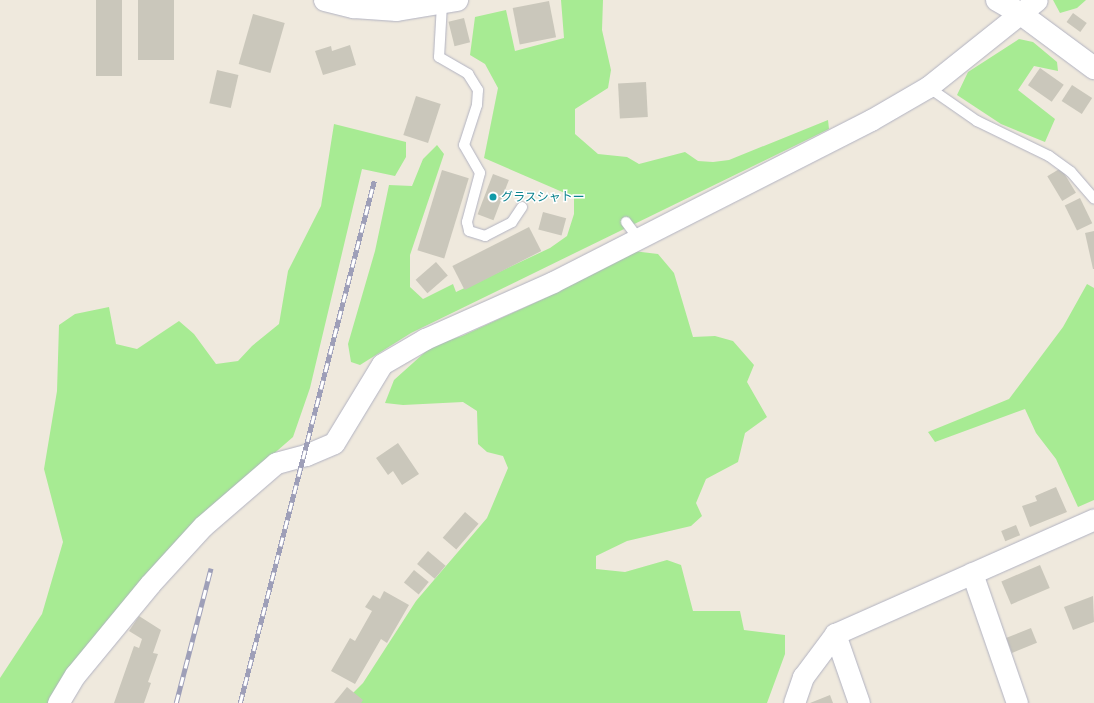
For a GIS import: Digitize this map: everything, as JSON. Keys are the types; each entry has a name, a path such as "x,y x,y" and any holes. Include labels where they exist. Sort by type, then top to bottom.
{"street":[{"path":"325,0 354,7 397,10 450,2"},
{"path":"997,0 1021,14 1094,68"},
{"path":"58,703 75,675 145,590 203,526 276,463 306,455 334,442 382,364 426,339 553,282 632,230 871,120 928,87 1037,0"},
{"path":"794,703 803,677 835,634 1094,520"},
{"path":"972,573 1017,703"},
{"path":"835,634 859,703"}],"lane":[{"path":"450,2 439,57 468,74 478,90 477,105 464,145 480,173 467,222 469,231 485,236 512,222 522,207"},
{"path":"928,87 977,121 1049,156 1071,172 1093,194"}],"green space":[{"path":"561,0 603,0 602,30 611,70 608,88 575,109 575,134 598,154 627,157 639,164 685,152 698,161 713,162 729,160 828,120 829,129 411,333 360,365 351,362 348,344 375,251 389,185 412,186 423,159 437,145 444,154 410,255 410,287 423,299 453,284 456,292 550,248 567,236 574,214 574,197 484,158 498,88 485,64 470,55 475,17 506,10 515,51 564,38"},
{"path":"1053,0 1086,0 1077,8 1060,13"},
{"path":"1019,39 1033,42 1057,62 1058,71 1034,66 1018,90 1055,119 1045,142 1001,124 957,95 968,72"},
{"path":"334,124 406,142 406,157 395,176 362,169 310,388 293,437 270,457 51,703 0,703 0,678 42,614 63,542 44,469 57,391 59,325 75,314 109,307 116,344 137,349 179,321 194,334 216,364 238,361 252,346 279,324 288,271 321,206"},
{"path":"633,251 658,254 674,273 693,337 715,336 733,341 754,365 747,382 767,417 745,433 738,462 706,479 696,503 702,516 691,526 627,541 596,556 596,569 625,572 667,560 681,565 693,611 740,611 744,630 785,635 785,654 767,703 343,703 363,683 416,601 487,518 508,468 503,456 487,452 478,444 477,411 463,402 403,405 385,403 394,380 433,345 462,336 543,299"},
{"path":"1087,284 1094,288 1094,500 1078,507 1056,459 1036,433 1025,409 935,442 928,432 1009,399 1063,327"}],"building":[{"path":"96,0 122,0 122,76 96,76"},
{"path":"138,0 174,0 174,60 138,60"},
{"path":"549,1 556,37 520,44 513,8"},
{"path":"1073,13 1087,23 1080,32 1067,22"},
{"path":"253,14 285,23 270,73 239,64"},
{"path":"464,18 470,42 455,46 448,22"},
{"path":"350,45 356,65 323,75 315,51 331,46 332,51"},
{"path":"1040,68 1064,85 1052,102 1028,85"},
{"path":"217,70 238,75 231,108 209,103"},
{"path":"646,82 648,117 620,118 618,83"},
{"path":"1072,85 1092,98 1082,114 1062,101"},
{"path":"416,96 441,104 428,143 403,135"},
{"path":"1061,168 1076,193 1062,201 1047,176"},
{"path":"442,170 469,178 444,259 417,250"},
{"name":"グラスシャトー","path":"493,174 509,180 493,220 478,214"},
{"path":"1080,198 1092,223 1077,231 1065,205"},
{"path":"543,212 566,218 562,236 538,229"},
{"path":"529,227 541,251 465,290 452,266"},
{"path":"1094,231 1094,269 1093,269 1085,233"},
{"path":"436,262 448,276 427,293 416,280"},
{"path":"398,443 419,474 402,485 393,471 388,475 376,458"},
{"path":"1056,487 1067,512 1030,527 1022,506 1037,501 1035,496"},
{"path":"465,512 479,524 456,549 443,538"},
{"path":"1016,525 1020,535 1005,541 1001,531"},
{"path":"428,551 446,566 435,579 417,564"},
{"path":"1040,565 1050,588 1011,604 1001,581"},
{"path":"414,570 429,582 419,594 404,582"},
{"path":"384,591 409,605 387,643 381,639 355,684 331,671 350,638 355,641 372,611 365,607 373,595 380,599"},
{"path":"1093,596 1094,622 1073,630 1064,607"},
{"path":"139,616 161,630 153,653 158,654 148,682 151,683 144,703 114,703 134,646 139,648 142,639 129,631"},
{"path":"1031,628 1037,643 1012,653 1006,638"},
{"path":"347,687 363,700 361,703 334,703"},
{"path":"830,695 833,703 810,703"}],"railway":[{"path":"240,703 374,181"},
{"path":"176,703 211,568"}],"place":[{"name":"グラスシャトー","path":"493,197"}]}
